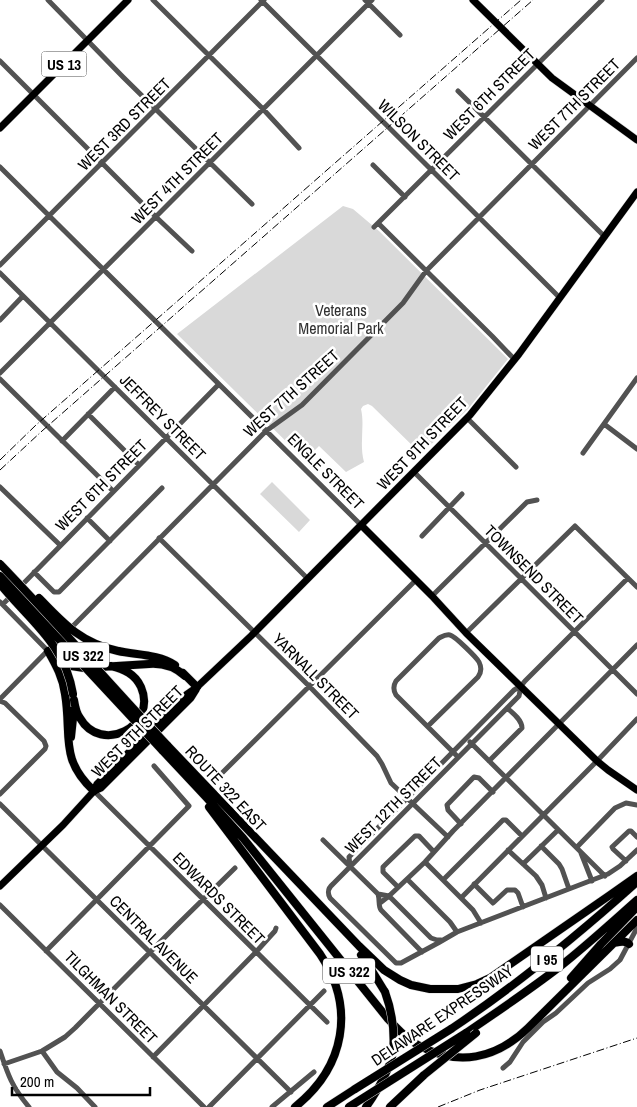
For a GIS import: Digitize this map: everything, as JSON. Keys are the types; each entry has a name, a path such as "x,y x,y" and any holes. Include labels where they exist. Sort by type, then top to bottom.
{"highway":[{"path":"0,560 66,626 78,635 104,648 118,652 162,658 173,664 197,688"},
{"name":"US 322","path":"0,564 31,596 164,748 192,783 242,838 388,1019 400,1032 417,1045 440,1055 467,1058 487,1054 512,1042 543,1012 601,944 637,907"},
{"name":"US 322","path":"0,576 164,748"},
{"path":"0,584 57,650 66,668 76,710 85,725 96,733 110,735 119,734 134,725 144,705 141,687 136,680 122,669 111,666"},
{"path":"48,651 63,662 75,667 160,664 173,668 185,676"},
{"path":"48,651 58,668 64,689 70,754 76,771 94,791"},
{"path":"70,754 74,697"},
{"name":"ROUTE 322 EAST","path":"164,748 266,850"},
{"path":"192,783 320,954 338,992 341,1025 332,1062 317,1086 294,1107"},
{"path":"266,850 366,961 385,992 392,1018 393,1052 380,1087 366,1107"},
{"name":"US 322","path":"266,850 380,966 400,980 430,989 458,989 490,978 637,876"},
{"name":"DELAWARE EXPRESSWAY","path":"326,1107 356,1090 492,1001 551,956 637,882"},
{"name":"DELAWARE EXPRESSWAY","path":"349,1107 526,992 585,946 637,900"},
{"path":"543,1012 637,920"},
{"path":"612,944 620,942 629,944"},
{"path":"390,1107 424,1075 526,992"}],"main road":[{"name":"US 13","path":"0,128 128,0"},
{"path":"473,0 552,78 637,140"},
{"name":"WEST 9TH STREET","path":"0,886 63,825 94,791 97,784 187,694 197,688 255,632 467,418 515,360 637,192"},
{"name":"ENGLE STREET","path":"361,525 466,633 598,761 637,790"}],"street":[{"path":"48,0 252,204"},
{"path":"153,0 300,148"},
{"name":"WEST 6TH STREET","path":"426,271 376,225 602,0"},
{"name":"WEST 3RD STREET","path":"0,266 263,1"},
{"name":"WILSON STREET","path":"263,1 560,298"},
{"path":"368,1 400,35"},
{"name":"WEST 4TH STREET","path":"0,373 263,110 368,1"},
{"name":"WEST 7TH STREET","path":"0,700 266,431 295,410 403,303 426,271 637,58"},
{"path":"0,61 192,251"},
{"path":"458,91 605,237"},
{"path":"373,165 404,197"},
{"name":"ENGLE STREET","path":"0,167 361,525"},
{"path":"426,271 515,360"},
{"name":"JEFFREY STREET","path":"0,273 308,579"},
{"path":"0,320 23,296"},
{"path":"0,379 113,491"},
{"path":"583,453 636,382"},
{"name":"WEST 6TH STREET","path":"1,603 34,572 219,384"},
{"path":"62,441 115,387"},
{"path":"88,414 139,465"},
{"path":"467,418 516,467"},
{"path":"604,424 637,449"},
{"name":"TOWNSEND STREET","path":"414,472 637,694"},
{"path":"0,487 60,545"},
{"path":"34,572 54,592 59,592 162,488"},
{"path":"422,536 462,494"},
{"path":"432,596 527,502 537,500"},
{"path":"86,518 110,541"},
{"path":"466,633 575,526 637,587"},
{"name":"YARNALL STREET","path":"160,538 377,756 391,783 448,837"},
{"name":"WEST 12TH STREET","path":"350,866 350,855 628,578"},
{"path":"222,773 416,580"},
{"path":"1,603 48,651"},
{"path":"428,726 481,673 479,662 455,637 447,634 439,638 402,675 395,683 394,689 396,695 458,757"},
{"path":"380,903 425,862 637,645"},
{"name":"WEST 12TH STREET","path":"350,866 519,696 521,686"},
{"path":"0,700 46,746 0,794"},
{"path":"489,761 522,728 521,722 507,708"},
{"path":"461,898 598,761 637,719"},
{"path":"466,738 605,876"},
{"path":"46,951 189,806 154,766"},
{"path":"461,824 448,810 447,805 472,778 479,778 492,792"},
{"name":"EDWARDS STREET","path":"94,791 327,1022"},
{"path":"578,849 615,808 626,803 637,806"},
{"name":"CENTRAL AVENUE","path":"0,804 291,1092"},
{"path":"443,880 502,820 506,820 522,836"},
{"path":"523,864 558,830"},
{"path":"626,861 612,848 629,831 637,837"},
{"path":"398,888 383,872 386,864 415,836 419,836 434,852"},
{"path":"323,840 378,894 380,908 383,912 422,952"},
{"path":"541,846 560,864 569,889"},
{"path":"578,849 592,881"},
{"path":"508,850 539,880 546,898"},
{"path":"350,866 330,887 328,892 330,898 396,963 401,963 457,932 605,876 620,866 637,850"},
{"path":"425,862 474,910 481,923"},
{"path":"4,1064 42,1051 65,1037 235,868"},
{"path":"407,879 450,922 457,932"},
{"path":"474,884 492,902 507,890 512,889 518,892 523,907"},
{"path":"378,894 389,896 431,938 441,940"},
{"name":"TILGHMAN STREET","path":"0,905 204,1107"},
{"path":"153,1057 256,952 276,928"},
{"path":"503,1068 508,1066 523,1042 543,1022 556,1013 588,983 615,964 623,954 637,928"},
{"path":"431,938 433,942 432,947"},
{"path":"209,1107 324,991"},
{"path":"0,1051 15,1089 29,1107"},
{"path":"42,1051 57,1072 77,1088 95,1107"},
{"path":"272,1107 314,1072"}],"green space":[{"name":"Veterans Memorial Park","path":"343,206 353,209 379,231 508,359 468,409 421,454 372,406 368,404 363,406 361,409 364,462 346,472 319,446 305,460 177,334"},
{"path":"272,482 310,520 299,532 260,494"}],"railway":[{"path":"0,460 36,425 521,0"},
{"path":"0,470 533,0"},
{"path":"438,1107 480,1090 637,1038"}]}
